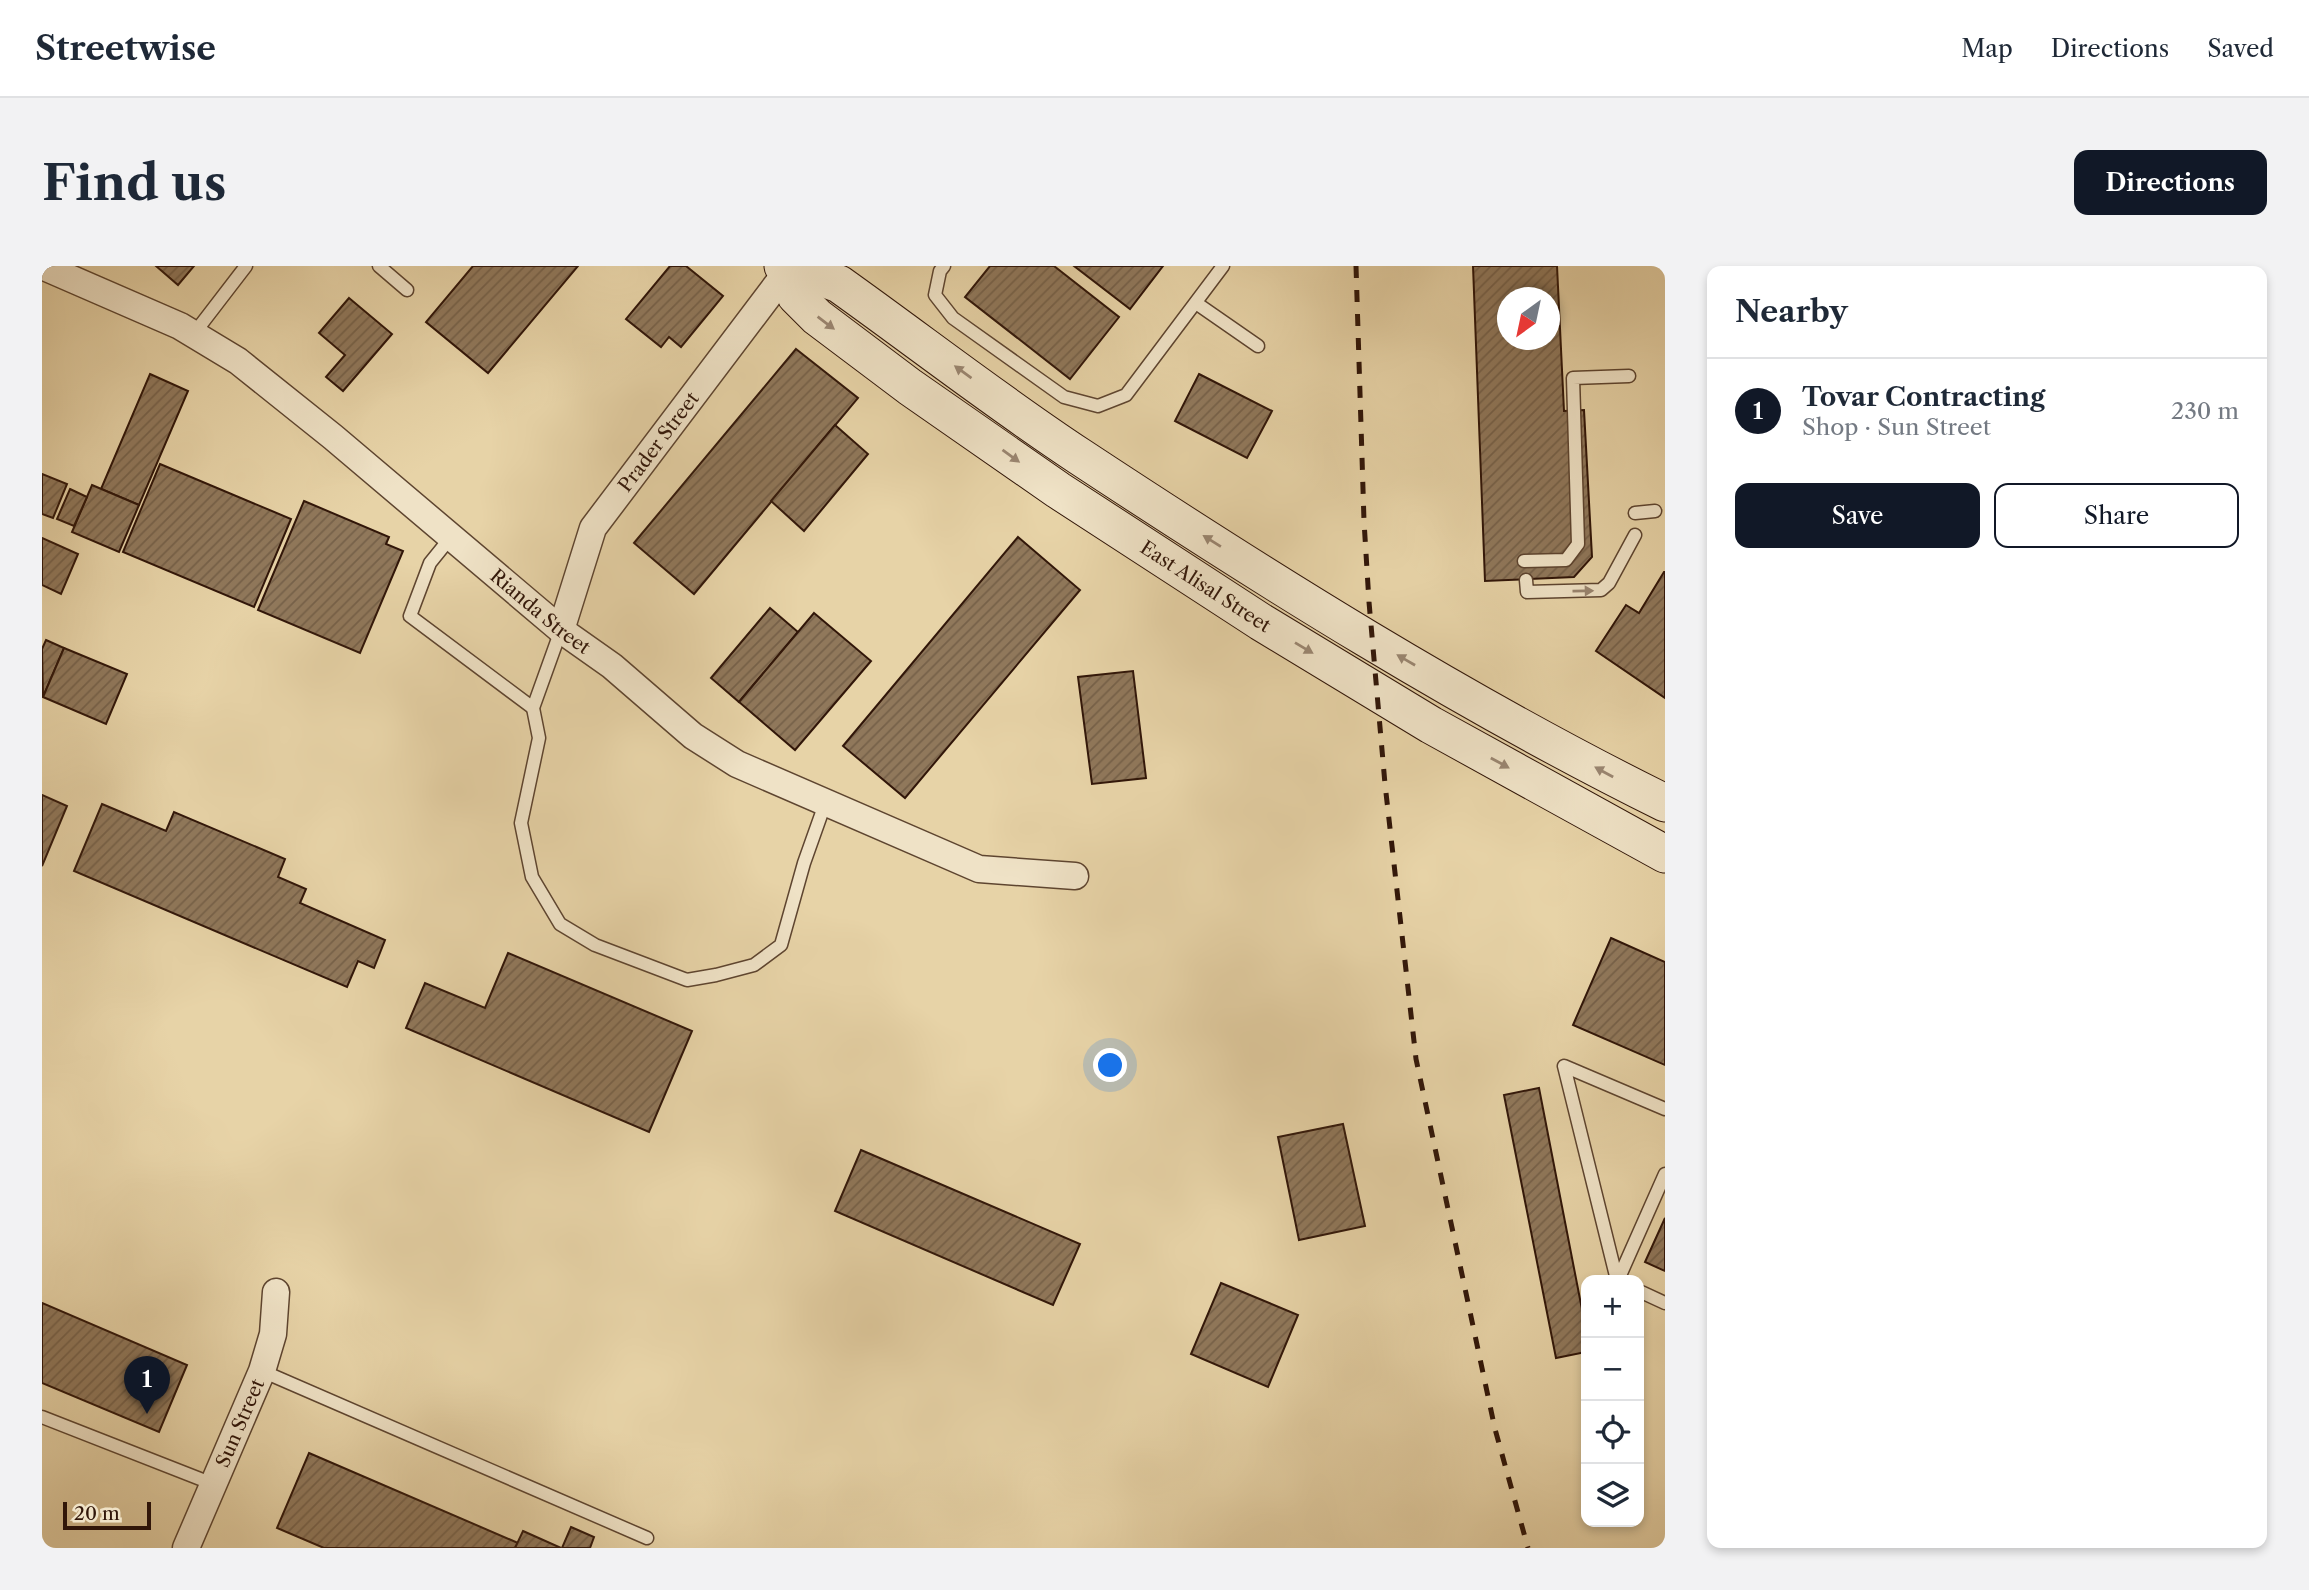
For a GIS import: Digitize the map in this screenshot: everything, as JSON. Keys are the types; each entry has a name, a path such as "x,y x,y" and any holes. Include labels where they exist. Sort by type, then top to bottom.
{"main road":[{"path":"785,268 813,274 839,284 1077,455 1194,530 1374,642 1665,803"},
{"name":"East Alisal Street","path":"785,268 796,296 817,317 1069,498 1261,622 1431,725 1665,853"}],"street":[{"name":"Prader Street","path":"561,630 593,528 785,268"},
{"name":"Rianda Street","path":"54,270 180,326 239,361 561,630 612,666 693,736 737,764 979,869 1075,876"},
{"name":"Sun Street","path":"187,1548 262,1371 273,1334 276,1292"}],"lane":[{"path":"193,335 246,266"},
{"path":"379,266 407,290"},
{"path":"939,268 935,295 953,318 1064,397 1098,406 1126,395 1223,266"},
{"path":"1196,303 1258,346"},
{"path":"1524,561 1566,560 1578,544 1573,378 1629,376"},
{"path":"1635,513 1655,511"},
{"path":"1526,580 1527,592 1601,590 1609,583 1635,535"},
{"path":"451,537 430,563 410,616 533,708"},
{"path":"561,630 533,708 539,738 521,823 532,877 560,924 595,945 688,980 754,965 781,945 825,801"},
{"path":"1616,1275 1564,1066 1665,1109"},
{"path":"1619,1275 1665,1174"},
{"path":"1644,1293 1665,1303"},
{"path":"262,1371 647,1538"},
{"path":"42,1417 213,1484"}],"building":[{"path":"156,266 194,266 178,285"},
{"path":"473,266 578,266 488,373 426,322"},
{"path":"670,266 686,266 723,296 681,347 669,337 661,347 626,319"},
{"path":"990,266 1054,266 1119,317 1070,379 965,297"},
{"path":"1074,266 1163,266 1130,309"},
{"path":"1473,266 1557,266 1558,287 1497,287 1497,350 1560,350 1560,328 1564,411 1584,410 1592,557 1574,577 1485,581"},
{"path":"349,298 392,334 343,391 326,377 345,355 319,333"},
{"path":"796,349 858,398 694,594 634,543"},
{"path":"150,374 188,391 139,505 101,489"},
{"path":"1199,374 1272,411 1247,458 1175,421"},
{"path":"835,425 868,454 804,531 771,501"},
{"path":"160,464 291,519 254,607 123,552"},
{"path":"42,474 67,484 53,518 42,514"},
{"path":"92,485 139,505 119,552 72,532"},
{"path":"70,489 87,497 74,526 57,519"},
{"path":"304,501 389,537 386,544 403,551 360,653 258,610"},
{"path":"1018,537 1080,590 905,798 843,746"},
{"path":"42,538 78,554 61,594 42,585"},
{"path":"1664,572 1665,698 1596,651 1626,605 1639,613"},
{"path":"770,608 798,632 739,702 711,678"},
{"path":"814,613 871,661 795,750 739,702"},
{"path":"46,640 64,648 43,697 42,649"},
{"path":"64,648 127,674 106,724 43,697"},
{"path":"1133,671 1146,778 1092,784 1078,677"},
{"path":"42,795 67,806 42,866"},
{"path":"102,804 166,831 174,812 285,859 278,877 306,889 300,903 385,940 374,968 358,961 347,987 74,871"},
{"path":"1611,938 1665,962 1665,1065 1573,1025"},
{"path":"508,953 692,1031 649,1132 406,1028 425,983 485,1008"},
{"path":"1539,1088 1581,1304 1581,1353 1556,1358 1504,1095"},
{"path":"1343,1124 1365,1226 1299,1240 1278,1137"},
{"path":"861,1150 1080,1244 1053,1305 835,1211"},
{"path":"1665,1218 1665,1271 1645,1262"},
{"path":"1221,1283 1298,1315 1268,1387 1191,1354"},
{"path":"42,1303 187,1365 159,1432 42,1383"},
{"path":"309,1453 518,1543 515,1548 324,1548 277,1528"},
{"path":"571,1527 594,1537 590,1548 562,1548"},
{"path":"523,1531 561,1548 515,1548"}],"railway":[{"path":"1356,266 1369,602 1385,784 1416,1059 1495,1429 1528,1548"}],"place":[{"name":"Tovar Contracting","path":"147,1414"}]}
